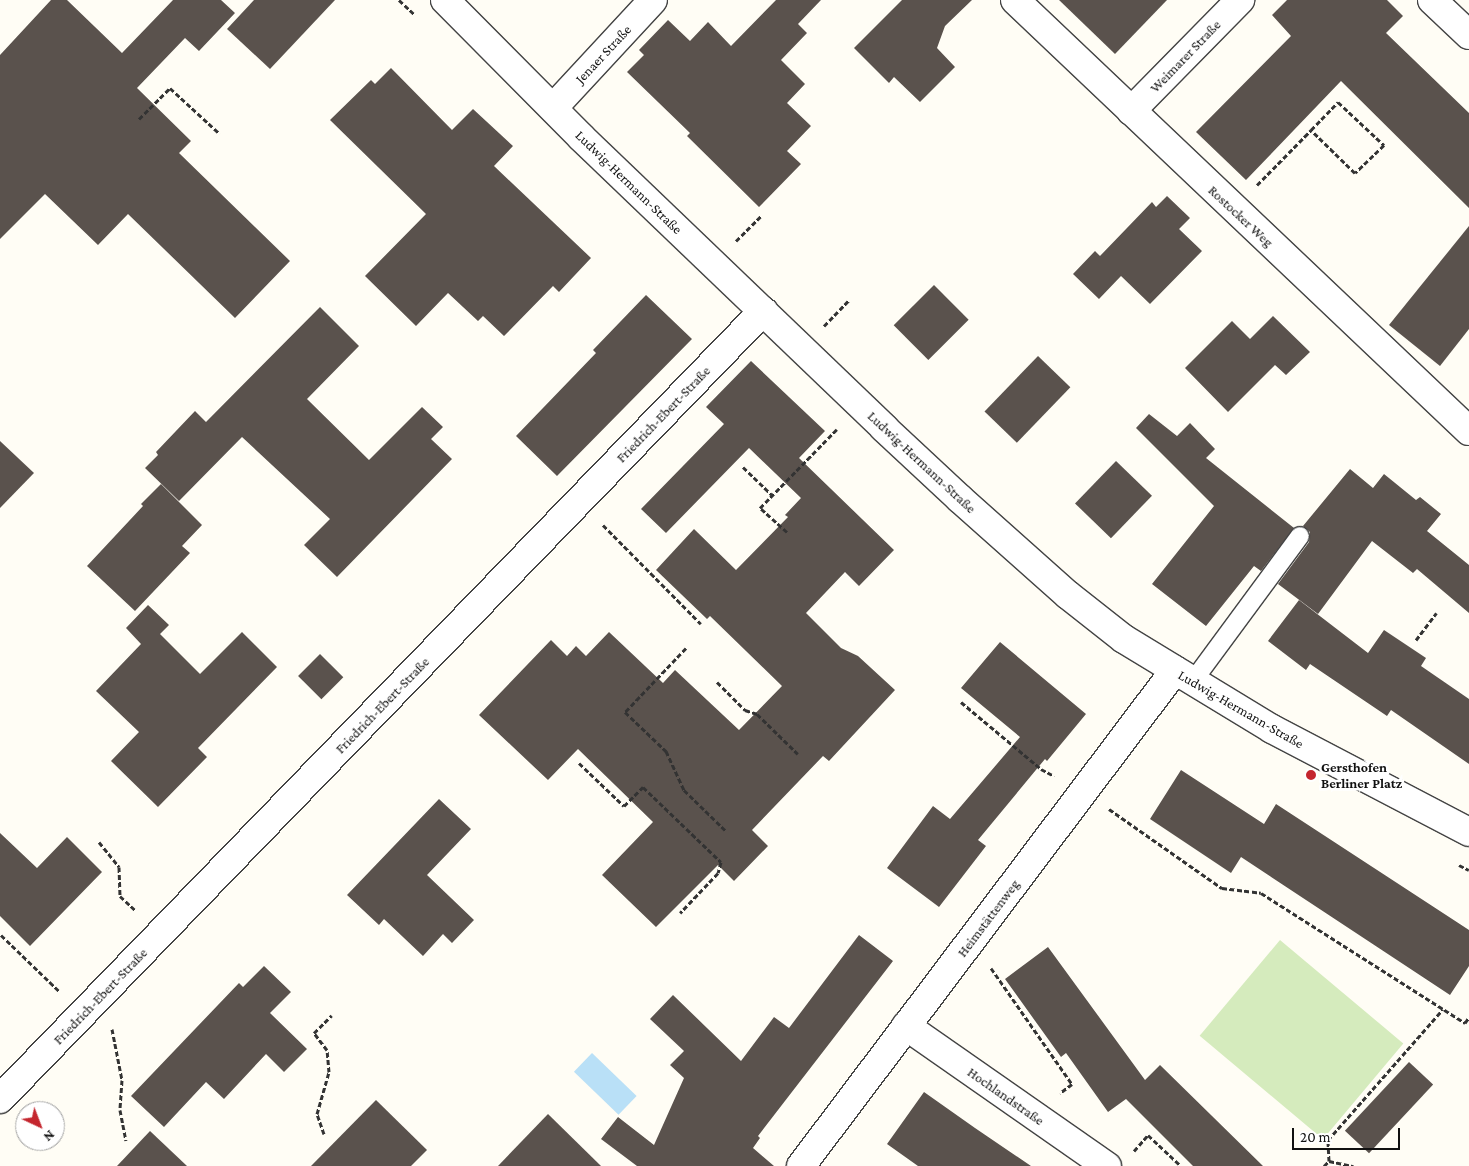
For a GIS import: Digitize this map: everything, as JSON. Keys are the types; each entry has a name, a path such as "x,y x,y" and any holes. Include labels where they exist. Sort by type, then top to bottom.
{"street":[{"name":"Ludwig-Hermann-Straße","path":"445,0 553,108 763,311 959,498 1068,596 1124,639 1272,729 1469,832"},
{"name":"Jenaer Straße","path":"553,108 653,0"},
{"name":"Rostocker Weg","path":"1015,0 1234,209 1466,424"},
{"name":"Weimarer Straße","path":"1131,111 1240,0"},
{"path":"1432,0 1469,34"},
{"name":"Friedrich-Ebert-Straße","path":"0,1099 763,311"},
{"name":"Heimstättenweg","path":"801,1166 1083,792 1184,676"},
{"name":"Hochlandstraße","path":"906,1026 1106,1166"}],"lane":[{"path":"1184,676 1300,536"}],"path":[{"path":"139,119 170,88 219,134"},
{"path":"1234,209 1338,102 1384,145 1355,173 1311,130"},
{"path":"714,263 762,215"},
{"path":"787,532 760,508 840,426"},
{"path":"743,467 772,496"},
{"path":"579,501 701,624"},
{"path":"1416,640 1436,613"},
{"path":"686,648 626,712 666,751 684,790 726,831"},
{"path":"717,682 745,710 757,714 798,754"},
{"path":"961,702 1041,769 1083,792 1222,888 1261,894 1467,1024 1469,1017"},
{"path":"579,762 624,806 643,787 721,862 718,873 680,912"},
{"path":"99,842 119,867 120,896 161,933"},
{"path":"0,935 86,1011 112,1028 122,1080 120,1110 126,1140"},
{"path":"972,940 1072,1084 1031,1113"},
{"path":"1324,1166 1329,1161 1328,1140 1443,1009"},
{"path":"324,1134 317,1114 329,1072 327,1050 314,1033 332,1015"},
{"path":"1131,1154 1148,1135 1180,1166"},
{"path":"1329,1161 1353,1166"}],"green space":[{"path":"1280,940 1403,1043 1323,1139 1200,1036"}],"water":[{"path":"592,1053 637,1096 619,1115 574,1072"}],"building":[{"path":"51,0 67,0 122,53 173,0 221,0 235,13 199,51 185,38 137,88 191,141 179,153 290,261 235,318 128,214 98,245 45,194 0,239 0,55"},
{"path":"254,0 335,0 270,69 227,29"},
{"path":"776,0 821,0 798,24 807,33 781,60 805,84 787,103 811,126 787,151 801,164 759,207 687,136 690,133 627,72 644,55 639,50 668,20 690,41 708,22 731,46"},
{"path":"902,0 972,0 945,26 937,48 955,67 920,102 894,77 889,83 854,48"},
{"path":"1059,0 1167,0 1115,54"},
{"path":"1287,0 1387,0 1403,16 1386,33 1469,113 1469,208 1341,81 1246,180 1196,132 1291,36 1272,15"},
{"path":"391,68 452,130 473,109 513,146 494,166 591,258 559,292 553,286 504,336 483,316 478,321 448,293 416,326 365,276 426,214 330,120 371,80 375,84"},
{"path":"1167,196 1190,218 1179,229 1202,251 1150,304 1121,276 1099,299 1073,274 1095,251 1100,256 1152,202 1156,207"},
{"path":"1469,226 1469,329 1440,366 1389,325"},
{"path":"934,285 969,320 928,360 894,325"},
{"path":"646,295 692,339 557,476 516,436 596,353 593,350"},
{"path":"320,307 359,346 307,399 369,460 422,407 443,427 431,439 452,459 337,577 304,545 330,519 242,437 179,501 145,468 158,455 156,452 195,411 206,422"},
{"path":"1273,316 1310,352 1286,375 1275,365 1228,412 1185,368 1232,321 1250,339"},
{"path":"1038,356 1070,387 1017,443 985,411"},
{"path":"751,361 825,431 799,458 894,550 859,586 845,572 806,613 841,648 858,656 895,690 829,761 823,756 752,830 768,846 734,881 718,865 656,927 602,875 653,822 578,749 548,780 479,715 551,640 567,656 576,646 586,656 609,632 663,683 675,670 739,730 782,686 710,616 707,619 656,570 694,529 736,570 788,517 785,515 801,498 749,448 666,533 641,509 724,424 706,407"},
{"path":"1149,414 1177,436 1190,423 1215,449 1206,458 1294,528 1261,571 1254,566 1206,626 1152,584 1214,506 1136,428"},
{"path":"0,441 34,473 0,508"},
{"path":"1116,461 1152,496 1111,538 1075,503"},
{"path":"1350,469 1373,488 1384,474 1416,500 1420,497 1441,514 1427,531 1469,565 1469,613 1417,569 1413,573 1372,541 1318,614 1278,584 1309,542 1310,532 1303,526"},
{"path":"161,484 202,525 182,546 190,553 135,611 87,566"},
{"path":"1299,600 1368,653 1384,630 1426,658 1421,666 1469,699 1469,764 1391,710 1387,716 1310,664 1306,670 1268,641"},
{"path":"148,605 169,625 160,634 200,674 242,632 277,667 198,748 207,757 158,807 111,761 139,732 96,691 141,644 126,628"},
{"path":"1000,642 1086,714 1047,761 1045,759 978,840 986,846 939,907 887,868 933,806 950,819 1020,737 961,688"},
{"path":"320,654 343,677 321,699 298,676"},
{"path":"1181,770 1264,824 1276,804 1469,930 1469,966 1450,995 1241,857 1231,873 1150,819"},
{"path":"439,799 471,829 427,875 474,920 452,943 443,934 423,956 384,919 379,925 347,895"},
{"path":"0,833 37,868 67,837 102,872 30,946 0,916"},
{"path":"859,935 893,961 758,1136 760,1138 753,1148 774,1166 637,1166 601,1139 618,1117 654,1145 684,1078 670,1065 684,1051 650,1019 673,995 741,1061 774,1017 789,1028"},
{"path":"1048,947 1145,1080 1160,1065 1263,1166 1193,1166 1126,1099 1108,1112 1066,1053 1061,1057 1005,979"},
{"path":"264,966 291,992 270,1013 307,1049 284,1072 266,1054 224,1099 206,1082 164,1127 131,1096 239,983 243,987"},
{"path":"1409,1062 1433,1085 1369,1153 1345,1131"},
{"path":"924,1092 1031,1166 918,1166 887,1144"},
{"path":"376,1100 427,1150 411,1166 311,1166"},
{"path":"548,1114 601,1166 498,1166"},
{"path":"150,1131 187,1166 117,1166"}],"place":[{"name":"Gersthofen Berliner Platz","path":"1311,775"}]}
